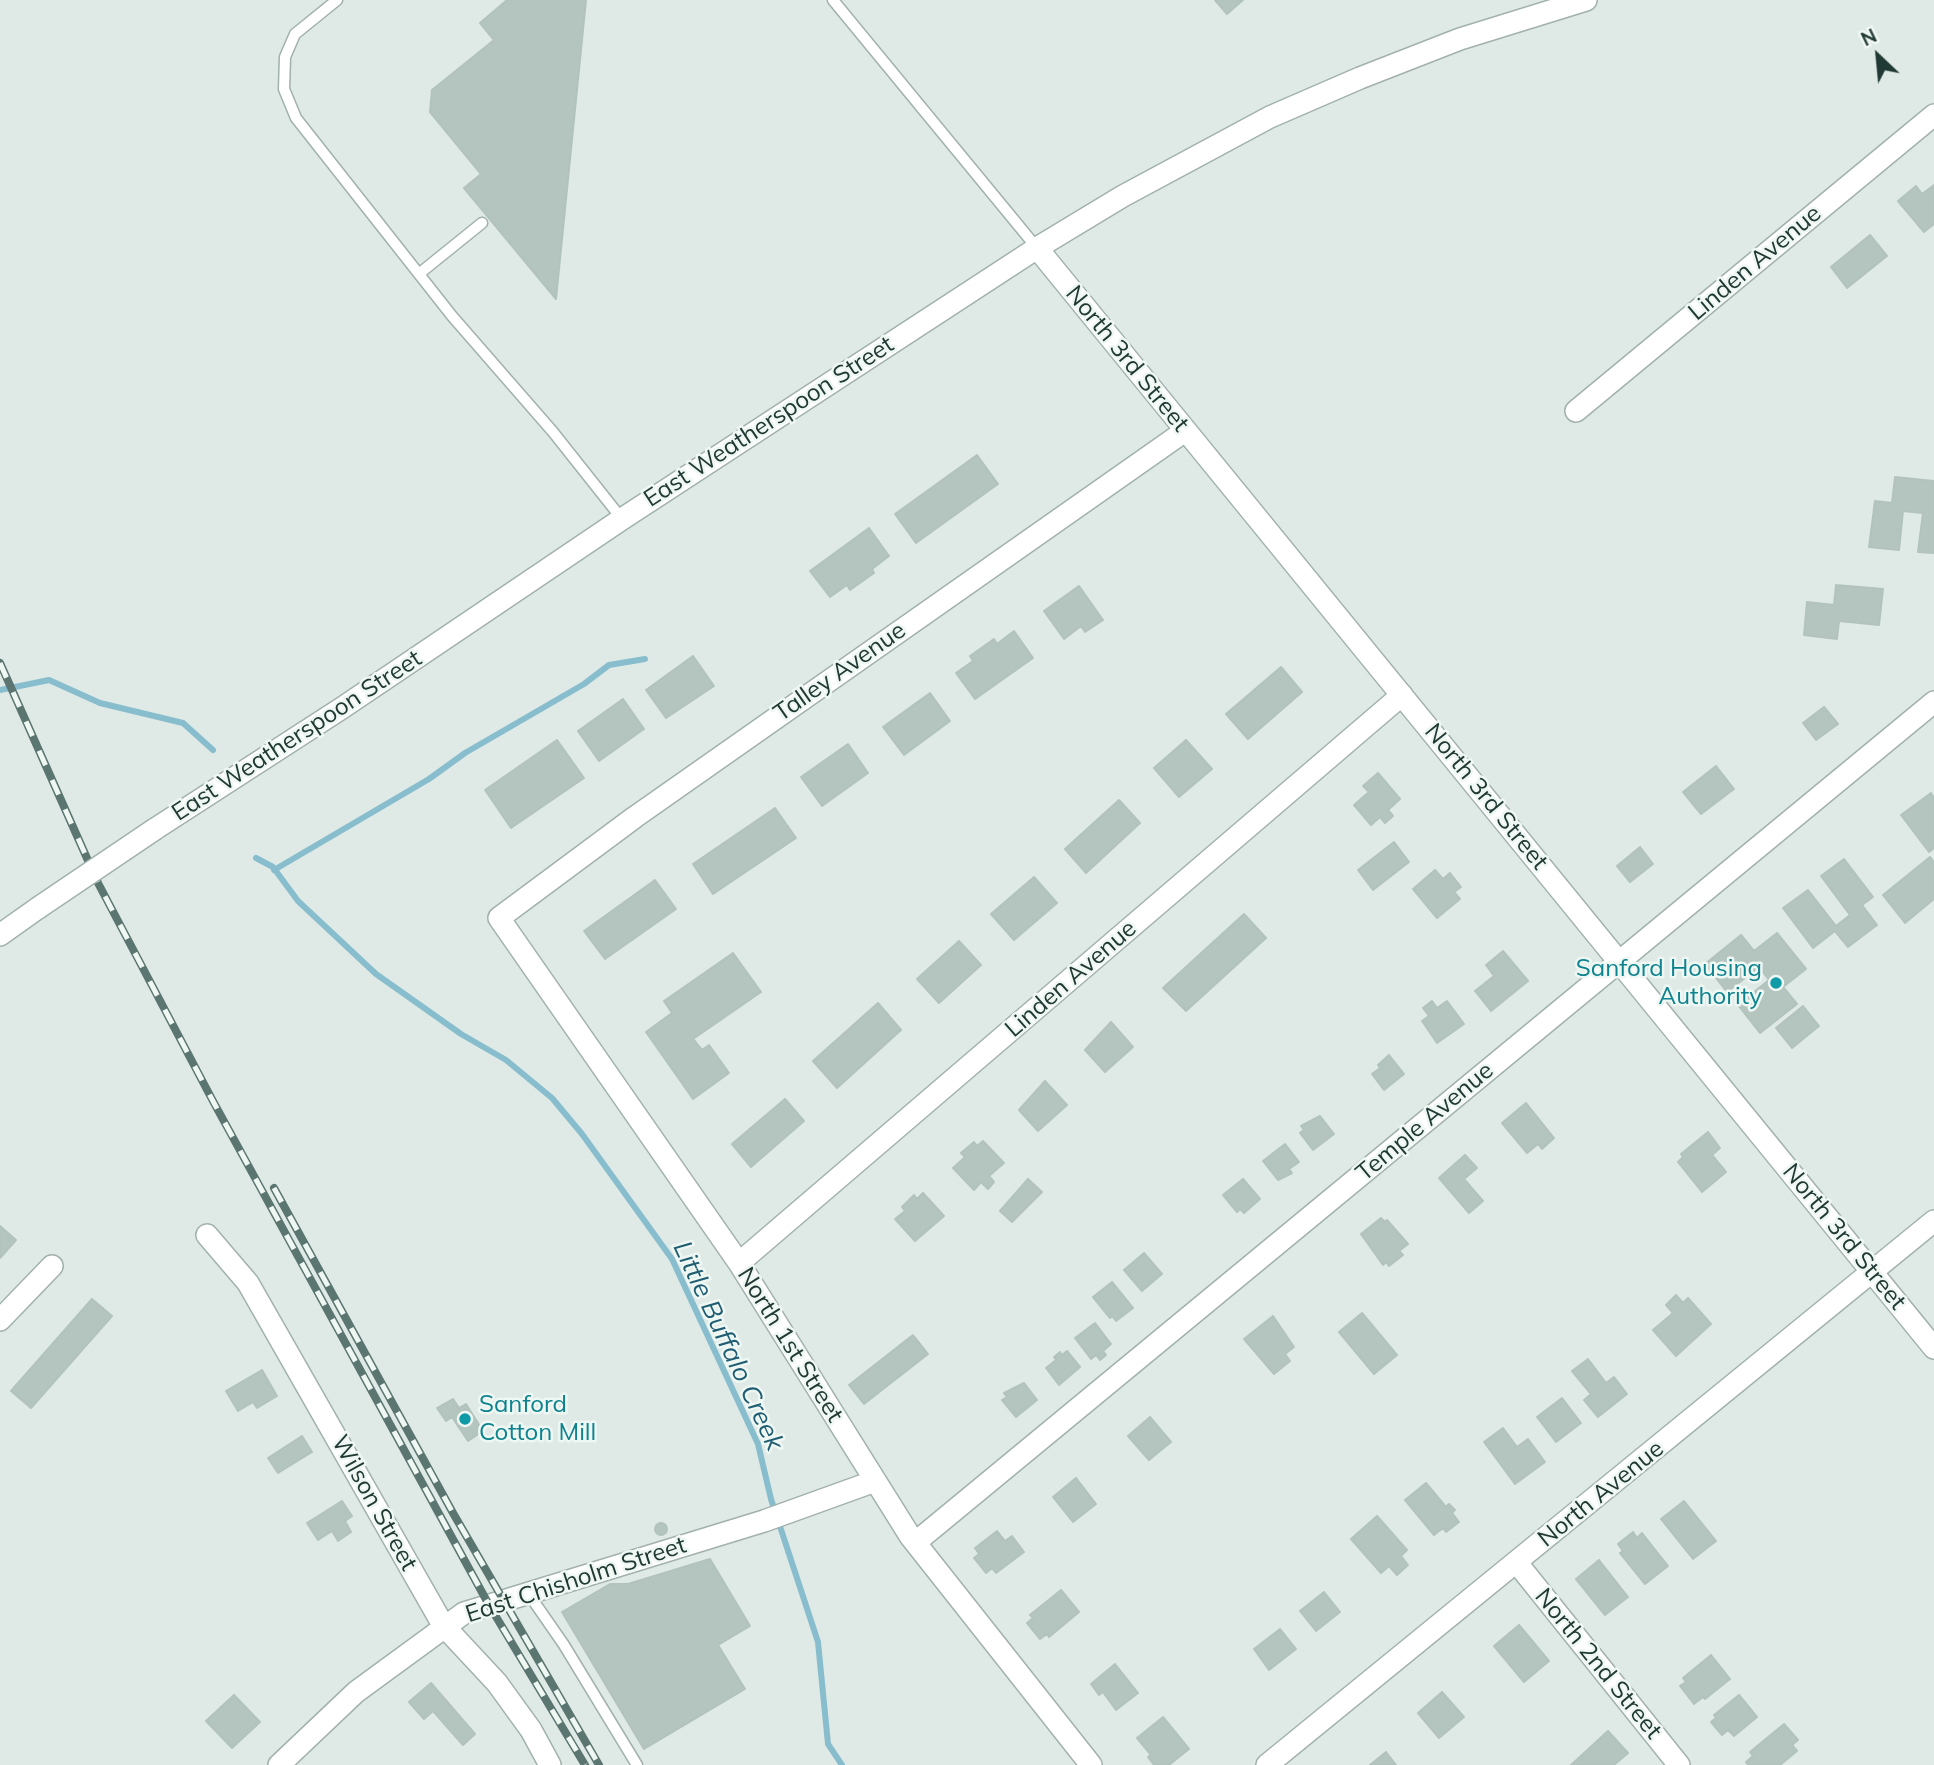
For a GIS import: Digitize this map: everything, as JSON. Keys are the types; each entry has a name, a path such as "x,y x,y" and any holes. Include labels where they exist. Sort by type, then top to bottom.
{"street":[{"name":"East Weatherspoon Street","path":"0,934 622,519 1037,248 1123,197 1269,117 1460,39 1586,0"},
{"name":"Linden Avenue","path":"1576,411 1934,115"},
{"name":"North 3rd Street","path":"1037,248 1934,1348"},
{"name":"Talley Avenue","path":"499,918 635,817 1185,431"},
{"name":"Linden Avenue","path":"739,1263 1402,695"},
{"name":"Temple Avenue","path":"916,1542 1934,702"},
{"name":"North 1st Street","path":"499,918 739,1263 916,1542 1091,1765"},
{"name":"North Avenue","path":"1267,1765 1934,1222"},
{"name":"Wilson Street","path":"207,1235 254,1293 443,1625 496,1683 531,1730 550,1765"},
{"path":"0,1320 52,1266"},
{"name":"East Chisholm Street","path":"279,1765 356,1692 443,1625 464,1613 787,1514 875,1481"},
{"name":"North 2nd Street","path":"1517,1563 1679,1765"}],"lane":[{"path":"337,0 295,34 285,57 284,89 296,118 622,519"},
{"path":"833,0 1037,248"},
{"path":"420,273 482,223"},
{"path":"528,1593 564,1645 637,1765"}],"building":[{"path":"507,0 586,0 556,299 464,188 481,174 430,112 432,90 494,40 480,23"},
{"path":"1215,0 1243,0 1227,14"},
{"path":"1934,185 1934,224 1924,232 1898,201 1916,186 1922,194"},
{"path":"1870,235 1887,256 1847,288 1831,267"},
{"path":"977,455 998,484 916,543 895,514"},
{"path":"1895,477 1934,481 1934,553 1918,552 1923,513 1903,511 1899,550 1869,547 1875,501 1892,503"},
{"path":"869,528 889,556 872,569 874,573 850,590 847,585 830,597 810,571"},
{"path":"1836,585 1883,589 1879,625 1839,621 1837,639 1804,635 1807,602 1834,605"},
{"path":"1079,586 1103,620 1085,632 1081,626 1064,639 1044,611"},
{"path":"1014,631 1033,658 975,699 956,673 973,661 970,656 994,639 997,644"},
{"path":"693,656 714,686 666,718 646,690"},
{"path":"1281,667 1302,692 1248,739 1226,714"},
{"path":"930,693 950,721 904,755 883,727"},
{"path":"623,699 644,729 599,761 578,731"},
{"path":"1824,707 1838,724 1816,740 1803,723"},
{"path":"557,740 584,778 511,828 485,790"},
{"path":"1186,740 1212,769 1179,797 1154,768"},
{"path":"848,744 868,773 822,806 801,777"},
{"path":"1716,766 1734,789 1701,814 1683,792"},
{"path":"1378,773 1400,799 1388,810 1393,816 1385,823 1380,817 1371,825 1354,805 1369,792 1363,786"},
{"path":"1931,793 1934,798 1934,848 1929,852 1901,815"},
{"path":"1119,800 1140,823 1086,873 1065,849"},
{"path":"775,808 796,838 713,894 693,864"},
{"path":"1394,842 1409,862 1373,890 1358,870"},
{"path":"1640,847 1653,864 1630,882 1617,866"},
{"path":"1930,857 1934,862 1934,899 1905,923 1883,895"},
{"name":"Sanford Housing Authority","path":"1844,859 1873,897 1862,905 1877,925 1848,947 1835,931 1813,948 1783,908 1808,890 1836,926 1850,915 1821,876"},
{"path":"1435,870 1443,879 1450,873 1461,887 1454,892 1460,899 1437,918 1413,889"},
{"path":"1034,877 1057,903 1014,940 991,914"},
{"path":"655,880 676,909 605,959 584,931"},
{"path":"1244,914 1266,938 1186,1011 1163,988"},
{"name":"Sanford Housing Authority","path":"1777,933 1806,969 1783,987 1797,1004 1760,1033 1738,1005 1769,980 1759,967 1727,992 1705,964 1741,935 1754,951"},
{"path":"959,941 981,965 939,1003 917,979"},
{"path":"1503,951 1528,981 1491,1011 1475,991 1494,976 1486,965"},
{"path":"733,953 761,992 693,1039 702,1050 709,1045 729,1073 693,1099 646,1032 672,1013 664,1001"},
{"path":"1432,1001 1437,1008 1447,1001 1464,1024 1437,1043 1422,1021 1429,1016 1423,1008"},
{"path":"878,1003 901,1030 837,1088 813,1061"},
{"path":"1803,1006 1819,1026 1792,1048 1776,1028"},
{"path":"1111,1022 1133,1047 1105,1072 1085,1050"},
{"path":"1389,1055 1404,1074 1384,1090 1372,1074"},
{"path":"1045,1081 1067,1105 1038,1131 1019,1110"},
{"path":"785,1099 804,1121 751,1167 732,1144"},
{"path":"1526,1103 1554,1138 1542,1149 1538,1144 1527,1153 1502,1123"},
{"path":"1320,1116 1334,1134 1313,1150 1300,1133 1304,1130 1301,1126"},
{"path":"1708,1132 1720,1148 1712,1155 1726,1172 1702,1192 1678,1162 1683,1157 1681,1154"},
{"path":"983,1141 1004,1163 989,1176 994,1182 988,1189 981,1182 974,1190 953,1168 965,1157 961,1153 974,1142 977,1146"},
{"path":"1285,1144 1299,1162 1289,1169 1292,1173 1278,1180 1263,1161"},
{"path":"1465,1155 1477,1168 1464,1179 1483,1201 1469,1213 1439,1178"},
{"path":"1028,1179 1042,1192 1012,1222 1000,1211"},
{"path":"1243,1179 1260,1199 1244,1213 1240,1209 1237,1212 1223,1195"},
{"path":"923,1193 944,1216 915,1241 895,1219 905,1211 902,1207 914,1195 917,1199"},
{"path":"1381,1218 1385,1222 1387,1220 1408,1244 1399,1251 1403,1255 1389,1266 1386,1262 1383,1265 1361,1234"},
{"path":"0,1226 16,1240 0,1258"},
{"path":"1144,1253 1162,1274 1142,1291 1124,1270"},
{"path":"1112,1282 1133,1308 1116,1321 1112,1316 1110,1318 1093,1297"},
{"path":"1676,1295 1683,1303 1688,1298 1711,1324 1676,1356 1653,1330 1673,1313 1666,1305"},
{"path":"92,1299 112,1316 31,1408 11,1391"},
{"path":"1362,1313 1397,1355 1374,1374 1339,1332"},
{"path":"1273,1316 1294,1347 1285,1354 1290,1361 1274,1374 1244,1339"},
{"path":"1095,1323 1111,1344 1103,1351 1106,1355 1100,1360 1096,1355 1091,1359 1075,1338"},
{"path":"913,1335 928,1354 864,1404 849,1385"},
{"path":"1067,1351 1080,1367 1059,1385 1046,1368 1056,1360 1054,1357 1060,1352 1062,1355"},
{"path":"1588,1359 1606,1383 1614,1377 1627,1394 1598,1417 1584,1400 1591,1394 1572,1371"},
{"path":"262,1370 277,1396 257,1408 253,1402 238,1411 226,1391"},
{"path":"1024,1383 1037,1400 1016,1417 1002,1400 1007,1397 1004,1393"},
{"path":"1562,1398 1581,1423 1556,1442 1537,1417"},
{"name":"Sanford Cotton Mill","path":"453,1399 459,1408 466,1404 483,1431 468,1441 452,1417 446,1421 437,1408"},
{"path":"1150,1417 1171,1442 1149,1460 1128,1436"},
{"path":"1503,1428 1517,1447 1528,1439 1545,1462 1515,1484 1484,1442"},
{"path":"302,1436 312,1452 278,1473 268,1458"},
{"path":"1076,1478 1096,1504 1073,1522 1053,1497"},
{"path":"1426,1483 1446,1507 1449,1504 1455,1510 1452,1513 1459,1522 1446,1532 1443,1528 1434,1535 1405,1500"},
{"path":"342,1501 352,1516 345,1521 351,1532 338,1541 332,1531 318,1540 307,1523"},
{"path":"1684,1501 1716,1541 1693,1559 1661,1519"},
{"path":"1377,1516 1407,1550 1401,1556 1408,1565 1397,1575 1389,1566 1381,1573 1351,1539"},
{"path":"656,1524 666,1524 666,1534 656,1534"},
{"path":"997,1531 1005,1541 1012,1536 1024,1552 996,1573 992,1568 986,1573 974,1558 979,1554 975,1548"},
{"path":"1633,1532 1637,1538 1642,1533 1668,1566 1645,1584 1620,1553 1623,1551 1618,1544"},
{"path":"710,1559 750,1626 718,1645 745,1689 644,1749 562,1612 610,1584 628,1584"},
{"path":"1599,1560 1628,1597 1605,1615 1576,1579"},
{"path":"1061,1590 1079,1612 1049,1637 1047,1634 1040,1639 1027,1623 1033,1618 1030,1615"},
{"path":"1324,1592 1340,1612 1316,1631 1300,1611"},
{"path":"1519,1625 1549,1661 1524,1682 1494,1646"},
{"path":"1280,1629 1296,1649 1269,1670 1254,1649"},
{"path":"1711,1655 1730,1679 1705,1699 1703,1697 1694,1704 1680,1686 1686,1682 1683,1678"},
{"path":"1115,1664 1138,1693 1116,1710 1103,1692 1099,1695 1091,1684"},
{"path":"431,1683 475,1734 463,1745 433,1711 424,1719 409,1702"},
{"path":"1442,1692 1464,1717 1439,1738 1418,1713"},
{"path":"234,1695 260,1722 232,1748 206,1721"},
{"path":"1739,1695 1757,1717 1734,1736 1728,1730 1722,1735 1711,1722 1716,1718 1714,1715"},
{"path":"1163,1717 1189,1749 1169,1765 1154,1765 1148,1757 1151,1755 1137,1738"},
{"path":"1784,1724 1798,1740 1792,1745 1797,1751 1780,1765 1748,1765 1746,1762 1753,1756 1750,1752"},
{"path":"1608,1731 1628,1753 1614,1765 1571,1765"},
{"path":"1386,1752 1396,1765 1370,1765"}],"waterway":[{"path":"274,870 429,779 465,753 584,684 609,665 645,659"},
{"name":"Little Buffalo Creek","path":"0,690 49,680 100,703 183,723 213,750"},
{"name":"Little Buffalo Creek","path":"256,858 273,867 298,901 376,974 461,1034 506,1060 552,1098 582,1134 672,1259 758,1444 771,1499 818,1642 828,1744 842,1765"}],"railway":[{"path":"0,663 98,883 214,1103 489,1605 585,1765"},
{"path":"274,1188 453,1513 599,1765"}],"place":[{"name":"Sanford Housing Authority","path":"1776,983"},
{"name":"Sanford Cotton Mill","path":"465,1419"}]}
